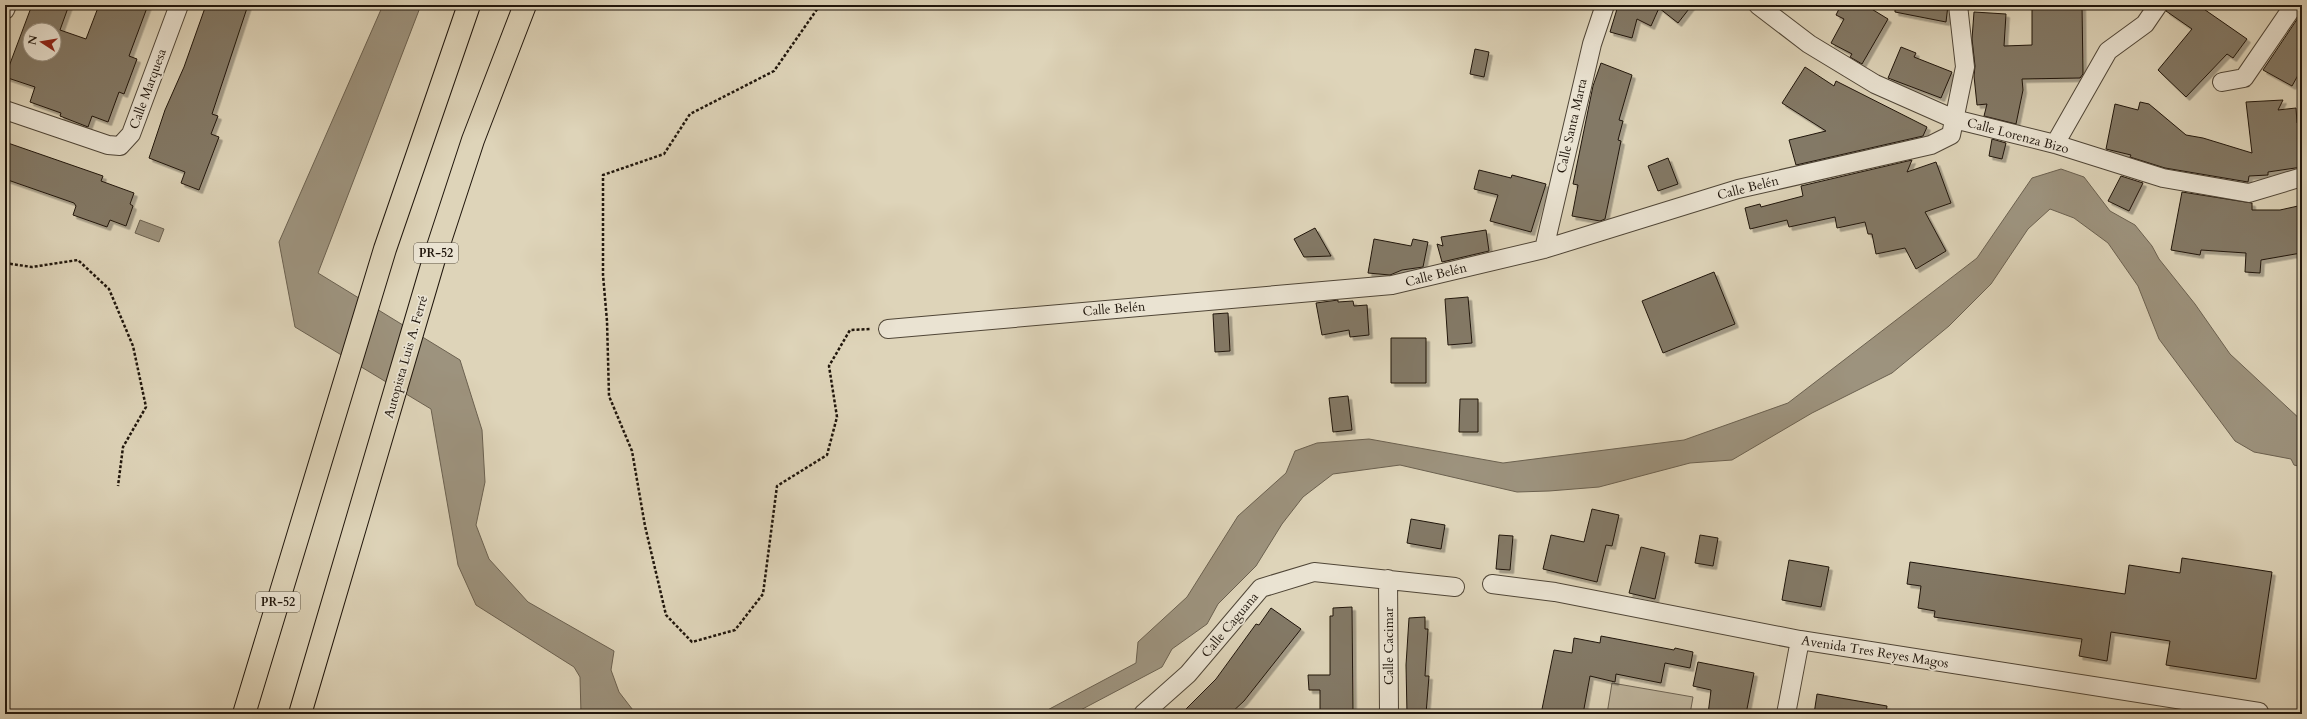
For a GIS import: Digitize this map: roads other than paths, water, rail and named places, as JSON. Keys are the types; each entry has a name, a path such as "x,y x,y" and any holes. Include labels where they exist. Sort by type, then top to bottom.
{"highway":[{"name":"PR-52","path":"244,714 385,249 469,5"},
{"name":"Autopista Luis A. Ferré","path":"300,714 363,506 434,259 473,140 525,5"}],"street":[{"path":"5,10 7,5"},
{"name":"Calle Marquesa","path":"5,110 108,145 120,146 131,134 179,5"},
{"name":"Calle Santa Marta","path":"1544,249 1592,44 1605,5"},
{"name":"Calle Lorenza Bizo","path":"1758,5 1809,44 1875,84 1954,119 2054,144 2163,178 2249,193 2302,177"},
{"path":"1954,119 1965,67 1958,5"},
{"path":"2054,144 2108,51 2145,24 2158,5"},
{"path":"2222,82 2244,78 2294,5"},
{"name":"Calle Belén","path":"888,329 1392,285 1544,249 1738,189 1931,145 1951,135 1954,119"},
{"name":"Calle Caguana","path":"1142,714 1188,674 1261,588 1314,572 1455,587"},
{"name":"Calle Cacimar","path":"1388,579 1389,714"},
{"name":"Avenida Tres Reyes Magos","path":"1492,584 1555,592 1800,640 2258,713"},
{"path":"1786,714 1800,640"}]}
